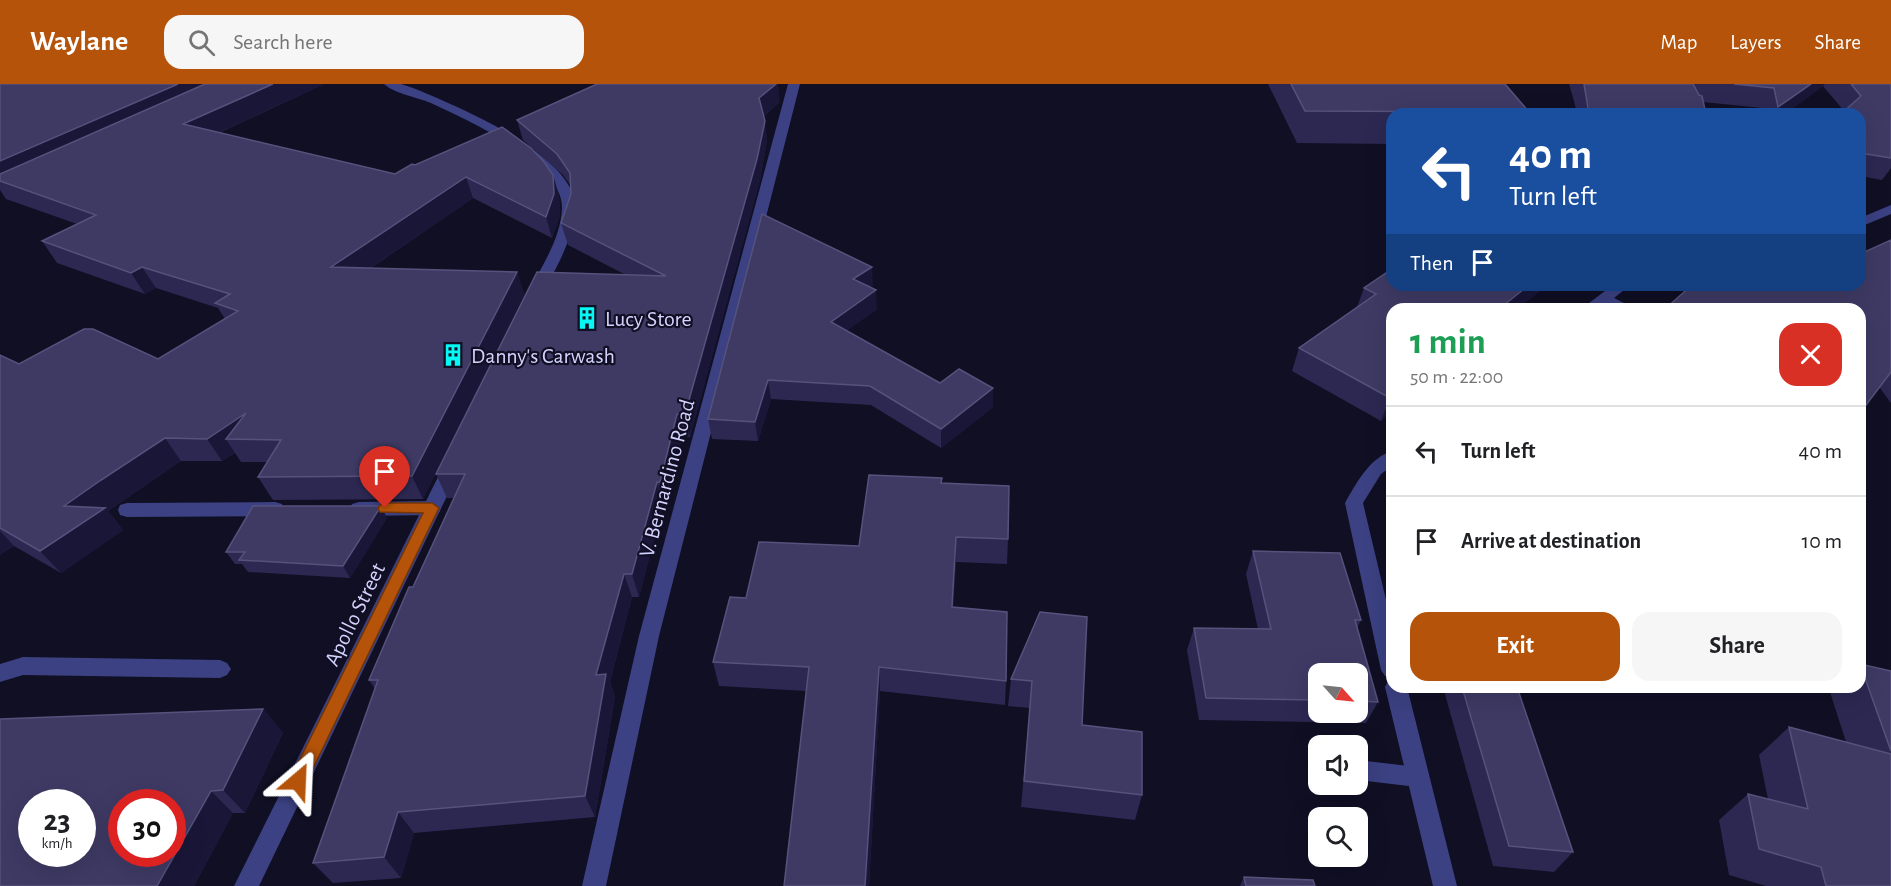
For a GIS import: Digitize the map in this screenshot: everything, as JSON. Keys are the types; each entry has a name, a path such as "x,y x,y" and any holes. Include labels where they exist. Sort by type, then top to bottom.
{"street":[{"path":"390,84 448,106 527,151 555,173 568,196 569,216 563,235 528,308"},
{"name":"V. Bernardino Road","path":"594,886 649,636 794,84"},
{"path":"1866,220 1891,209"},
{"path":"1596,303 1614,291"},
{"path":"1603,298 1615,303"},
{"name":"Apollo Street","path":"246,886 462,445"},
{"path":"1386,462 1376,470 1354,503 1386,644"},
{"path":"338,509 432,508"},
{"path":"127,510 291,509"},
{"path":"0,673 23,666 220,669"},
{"path":"1397,693 1445,886"},
{"path":"1368,771 1417,777"}],"building":[{"path":"0,84 178,84 0,161"},
{"path":"205,84 273,84 183,124 395,174 412,164 415,165 502,127 531,148 544,162 553,175 554,194 546,217 466,177 331,267 517,272 412,476 258,477 281,440 226,439 246,413 207,439 165,438 101,480 64,506 105,508 40,551 0,528 0,355 19,364 84,329 93,329 158,359 238,311 215,303 230,294 142,267 131,273 42,241 96,215 0,181 0,174"},
{"path":"597,84 776,84 759,98 765,121 757,159 685,414 677,414 660,482 657,482 632,574 624,574 596,675 606,674 585,796 398,812 384,857 313,863 378,680 369,680 409,587 413,587 465,474 436,474 537,272 666,276 561,223 571,194 570,173 557,154 517,120"},
{"path":"1291,84 1505,84 1526,108 1386,108 1386,111 1305,111"},
{"path":"1584,84 1693,84 1702,96 1705,108 1588,108"},
{"path":"1734,84 1811,84 1778,107 1774,88"},
{"path":"1851,84 1891,84 1891,158 1866,154 1866,108 1848,108 1861,96"},
{"path":"762,214 872,267 853,279 876,290 831,322 940,383 959,369 993,388 941,429 870,386 768,380 755,422 708,419"},
{"path":"1891,240 1891,372 1866,405 1866,303 1672,303 1685,291 1866,291 1866,251"},
{"path":"1386,273 1386,291 1522,291 1506,303 1386,303 1386,396 1299,348 1376,294 1364,288"},
{"path":"869,475 942,478 941,483 1009,486 1008,539 956,537 952,607 1007,612 1006,681 879,667 865,886 784,886 809,667 713,662 730,597 746,598 759,542 859,546"},
{"path":"253,506 381,506 343,566 239,560 245,552 226,552"},
{"path":"1253,551 1340,553 1361,620 1355,620 1367,663 1308,663 1308,700 1206,698 1194,628 1271,629"},
{"path":"1040,612 1087,617 1082,725 1142,732 1142,795 1024,781 1032,681 1011,679"},
{"path":"1866,665 1891,671 1891,751 1866,681"},
{"path":"1368,666 1378,702 1368,702"},
{"path":"1464,693 1519,693 1573,852 1509,846"},
{"path":"263,709 223,790 211,791 186,835 186,789 108,789 108,867 168,867 157,886 0,886 0,719"},
{"path":"1789,727 1891,754 1891,886 1826,886 1821,867 1759,849 1748,794 1808,809"},
{"path":"1244,877 1313,880 1315,886 1246,886"}],"place":[{"name":"Lucy Store","path":"587,318"},
{"name":"Danny's Carwash","path":"453,355"}],"route":[{"path":"298,781 432,508 385,508"}]}
